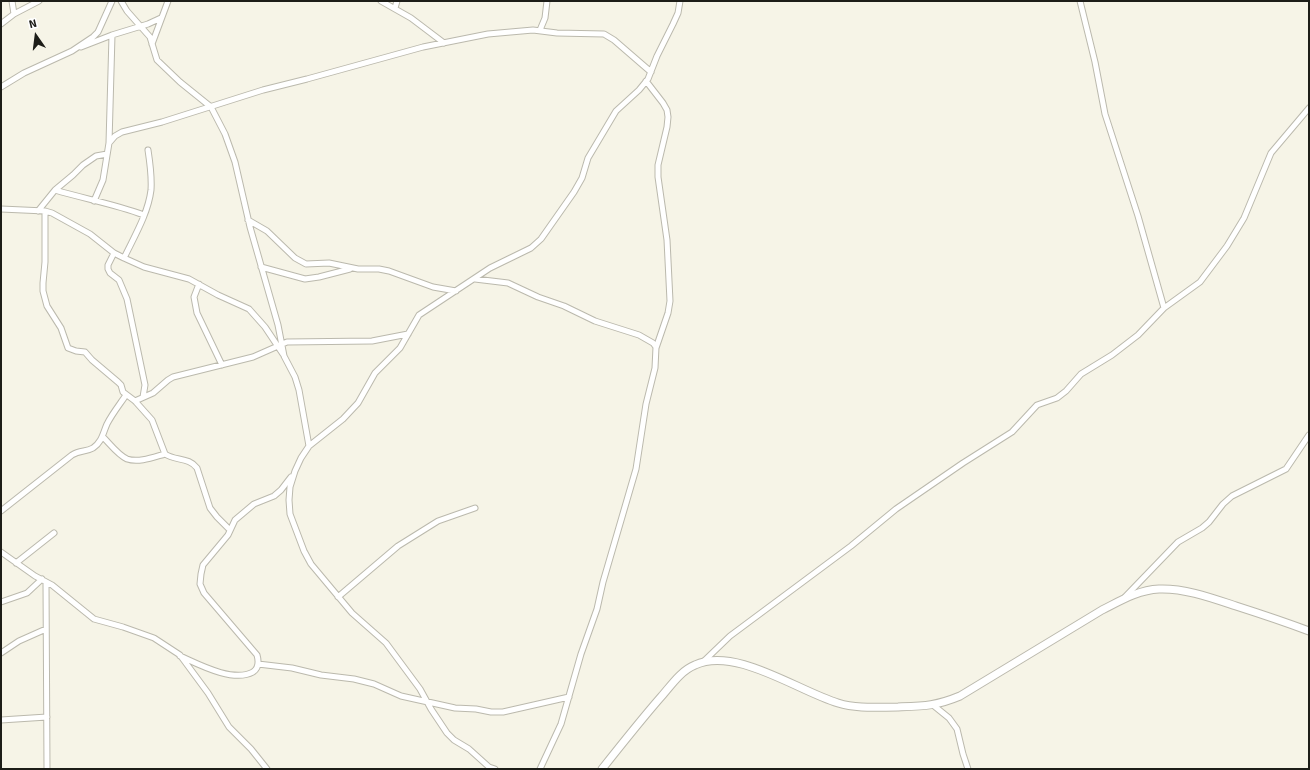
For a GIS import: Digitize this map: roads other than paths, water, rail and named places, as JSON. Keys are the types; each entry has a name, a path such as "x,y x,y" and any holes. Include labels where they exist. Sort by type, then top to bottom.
{"street":[{"path":"12,1 14,14"},
{"path":"1,24 14,14 39,1"},
{"path":"72,51 98,32 112,1"},
{"path":"121,1 127,11 150,37 158,62 211,107 225,134 235,162 248,220 278,325 280,345 295,377 299,390 309,446"},
{"path":"152,44 168,1"},
{"path":"381,1 412,18 444,43"},
{"path":"395,8 397,1"},
{"path":"540,30 545,18 547,1"},
{"path":"496,769 489,767 469,749 454,740 441,725 414,680 386,643 356,617 312,564 304,552 290,514 290,487 301,458 309,446 350,412 358,403 375,373 400,348 419,316 490,268 531,248 541,239 574,192 582,178 588,158 616,111 639,90 646,81 674,24 680,1"},
{"path":"1080,1 1095,62 1105,114 1138,216 1164,308"},
{"path":"1,87 24,73 72,51 112,35 141,27 161,18"},
{"path":"109,143 115,136 122,132 211,107 263,90 416,49 488,34 540,30 557,33 604,34 614,40 651,72"},
{"path":"94,201 103,180 109,143 112,35"},
{"path":"540,769 561,724 585,640 597,609 603,582 636,469 646,404 655,368 656,349 668,313 670,301 667,240 658,176 658,165 667,127 668,116 667,110 663,103 646,81"},
{"path":"602,769 636,725 672,684 690,668 704,661 730,636 851,546 896,509 963,463 1012,432 1036,405 1057,398 1066,391 1081,374 1112,355 1138,335 1164,308 1200,282 1227,246 1244,218 1271,153 1309,108"},
{"path":"124,258 144,215 151,191 151,168 148,150"},
{"path":"38,211 55,190 90,160 107,154"},
{"path":"55,190 128,209 144,215"},
{"path":"1,209 45,211 60,216 82,229 114,253 124,258 144,267 189,279 249,309 280,345"},
{"path":"45,211 43,291 47,306 61,328 68,348 85,352 121,385 123,391 152,420 166,454 170,457 179,458 194,464 197,468 210,508 230,530"},
{"path":"248,220 267,231 301,262 312,264 329,263 353,268 384,270 433,287 456,291"},
{"path":"114,253 108,265 108,269 119,280 127,299 145,385 143,397"},
{"path":"261,267 305,279 353,268"},
{"path":"475,279 508,283 538,297 564,306 595,321 639,335 653,343 656,349"},
{"path":"199,284 194,297 197,313 222,365"},
{"path":"135,402 173,378 253,357 280,345 291,342 338,343 372,341 408,334"},
{"path":"1,511 72,455 93,448 103,437 107,425 126,394"},
{"path":"1123,599 1178,542 1202,528 1232,496 1286,469 1309,435"},
{"path":"103,437 127,459 146,458 166,454"},
{"path":"1,552 44,580 94,619 124,627 154,638 180,655 210,669 237,675 244,675 254,671 257,668 257,655 209,599 200,584 200,574 203,565 221,544 235,520 251,506 270,498 281,490 295,471"},
{"path":"338,597 398,546 438,522 475,508"},
{"path":"16,562 54,532"},
{"path":"1,602 27,593 44,580"},
{"path":"44,580 46,629 45,682 47,769"},
{"path":"704,661 728,660 744,664 839,704 884,708 920,707 947,702 960,696 1123,599 1146,591 1158,589 1175,590 1208,596 1309,631"},
{"path":"1,653 19,641 46,629"},
{"path":"180,655 208,694 229,727 251,749 267,769"},
{"path":"258,664 292,668 321,675 354,679 374,684 401,696 455,708 496,712 513,710 569,697"},
{"path":"933,705 949,718 957,729 968,769"},
{"path":"1,720 47,717"}]}
